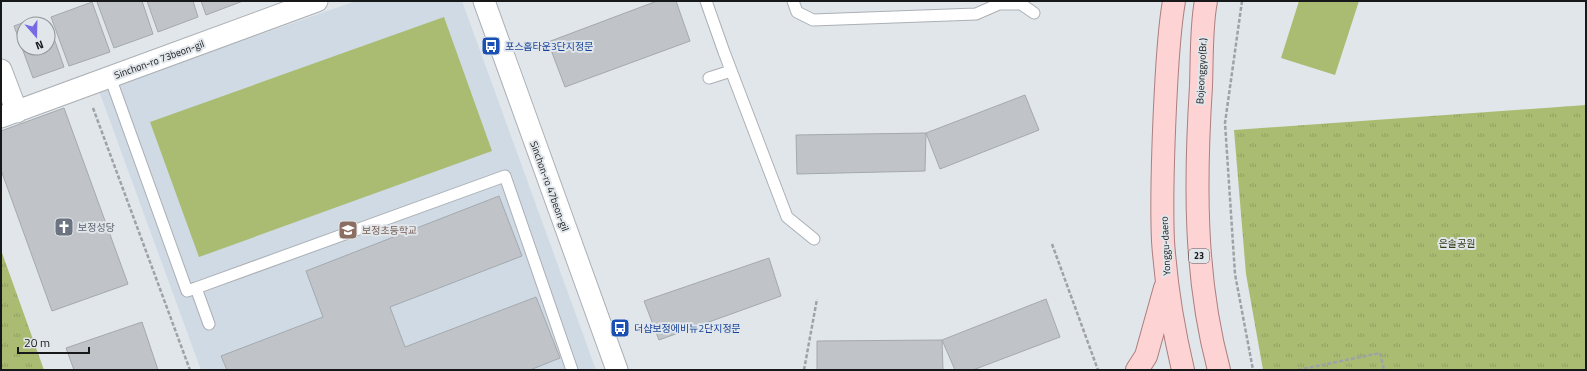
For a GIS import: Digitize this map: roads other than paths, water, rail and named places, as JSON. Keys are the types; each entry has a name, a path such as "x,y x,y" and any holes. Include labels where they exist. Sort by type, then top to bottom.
{"main road":[{"name":"Yonggu-daero","path":"1174,1 1169,27 1164,120 1162,169 1163,241 1167,281 1183,370"},
{"name":"Bojeonggyo(Br.)","path":"1206,1 1198,141 1198,239 1204,303 1218,370"},
{"path":"1163,241 1176,268 1195,370"},
{"path":"1137,370 1146,356 1167,281"}],"street":[{"name":"Sinchon-ro 73beon-gil","path":"9,114 317,1"},
{"name":"Sinchon-ro 47beon-gil","path":"484,1 617,370"},
{"path":"1,70 9,114"}],"lane":[{"path":"706,1 787,217 814,239"},
{"path":"793,1 797,12 813,20 976,14 999,4 1021,4 1034,13"},
{"path":"709,78 731,71"},
{"path":"110,77 187,291 505,176 572,370"},
{"path":"196,288 209,324"}],"place":[{"name":"포스홈타운3단지정문","path":"491,46"},
{"name":"보정성당","path":"64,227"},
{"name":"보정초등학교","path":"348,230"},
{"name":"더샵보정에비뉴2단지정문","path":"620,328"}],"park label":[{"name":"은솔공원","path":"1457,243"}]}
